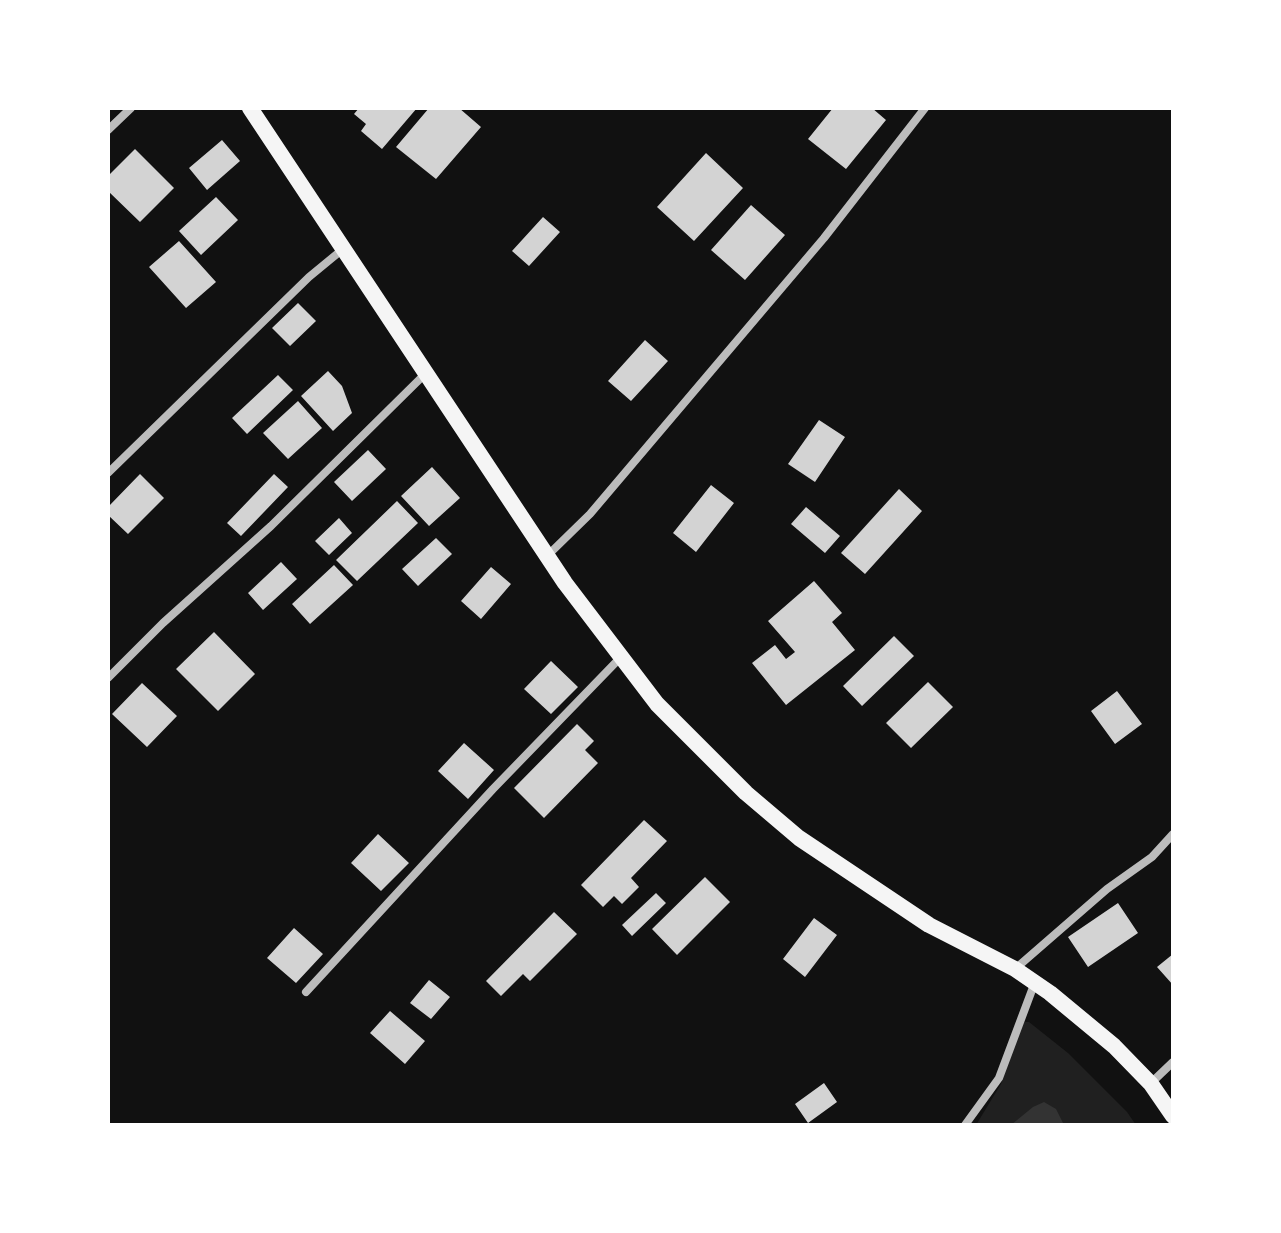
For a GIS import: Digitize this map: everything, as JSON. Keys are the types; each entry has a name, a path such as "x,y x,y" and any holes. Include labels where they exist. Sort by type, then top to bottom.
{"main road":[{"path":"250,108 547,556 657,704 746,793 799,838 929,925 1035,981 1114,1046 1151,1084 1173,1116"}],"street":[{"path":"108,130 131,108"},
{"path":"547,556 590,514 824,238 925,108"},
{"path":"108,473 309,277 343,249"},
{"path":"108,678 127,657 271,526 425,374"},
{"path":"306,992 493,789 620,658"},
{"path":"1015,969 1107,889 1152,857 1173,834"},
{"path":"965,1125 999,1078 1035,981"},
{"path":"1151,1084 1173,1062"}],"shaded area":[{"path":"1024,1022 1029,1022 1068,1053 1136,1125 976,1125 1001,1084"},
{"path":"1044,1102 1056,1109 1064,1125 1011,1125 1033,1107"}],"building":[{"path":"359,108 417,108 382,149 361,131 366,124 354,114"},
{"path":"429,108 459,108 481,127 436,179 396,147"},
{"path":"833,108 872,108 886,120 846,169 808,139"},
{"path":"222,140 240,161 207,190 189,168"},
{"path":"135,149 174,188 140,222 108,191 108,176"},
{"path":"706,153 743,188 694,241 657,207"},
{"path":"216,197 238,220 201,255 179,231"},
{"path":"751,205 785,235 745,280 711,250"},
{"path":"543,217 560,232 529,266 512,251"},
{"path":"179,241 216,282 186,308 149,267"},
{"path":"298,303 316,321 290,346 272,328"},
{"path":"645,340 668,361 631,401 608,381"},
{"path":"328,371 342,386 352,413 333,431 301,396"},
{"path":"278,375 293,390 247,434 232,418"},
{"path":"298,401 322,428 288,459 263,433"},
{"path":"819,420 845,437 815,482 788,464"},
{"path":"368,450 386,469 352,501 334,482"},
{"path":"432,467 460,498 429,526 401,496"},
{"path":"140,474 164,498 128,534 108,515 108,507"},
{"path":"274,474 288,487 241,536 227,523"},
{"path":"711,485 734,503 696,552 673,533"},
{"path":"899,489 922,511 865,574 841,553"},
{"path":"397,501 418,523 357,581 336,560"},
{"path":"806,507 840,536 825,553 791,524"},
{"path":"339,518 352,533 329,555 315,541"},
{"path":"436,538 452,554 418,586 402,569"},
{"path":"281,562 297,579 263,610 248,593"},
{"path":"334,565 353,585 310,624 292,604"},
{"path":"491,567 511,584 481,619 461,601"},
{"path":"814,581 842,613 832,622 855,650 786,705 752,663 775,645 786,659 795,652 768,621"},
{"path":"214,632 255,674 218,711 176,669"},
{"path":"894,636 914,656 862,706 843,686"},
{"path":"551,661 578,687 551,714 524,689"},
{"path":"928,682 953,707 911,748 886,723"},
{"path":"142,683 177,716 147,747 112,714"},
{"path":"1117,691 1142,724 1115,744 1091,711"},
{"path":"577,724 594,741 585,750 598,763 544,818 514,788"},
{"path":"464,743 494,770 468,799 438,771"},
{"path":"644,820 667,841 631,878 639,887 622,904 614,896 603,907 581,885"},
{"path":"378,834 409,863 381,891 351,863"},
{"path":"705,877 730,902 677,955 652,929"},
{"path":"656,893 666,903 632,936 622,925"},
{"path":"1118,903 1138,933 1088,967 1068,937"},
{"path":"554,912 577,934 530,981 523,974 501,996 486,981"},
{"path":"814,918 837,935 805,977 783,959"},
{"path":"294,928 323,954 296,983 267,958"},
{"path":"1173,954 1173,985 1157,967"},
{"path":"429,980 450,997 431,1019 410,1003"},
{"path":"390,1011 425,1041 405,1064 370,1033"},
{"path":"824,1083 837,1102 808,1123 795,1104"}]}
